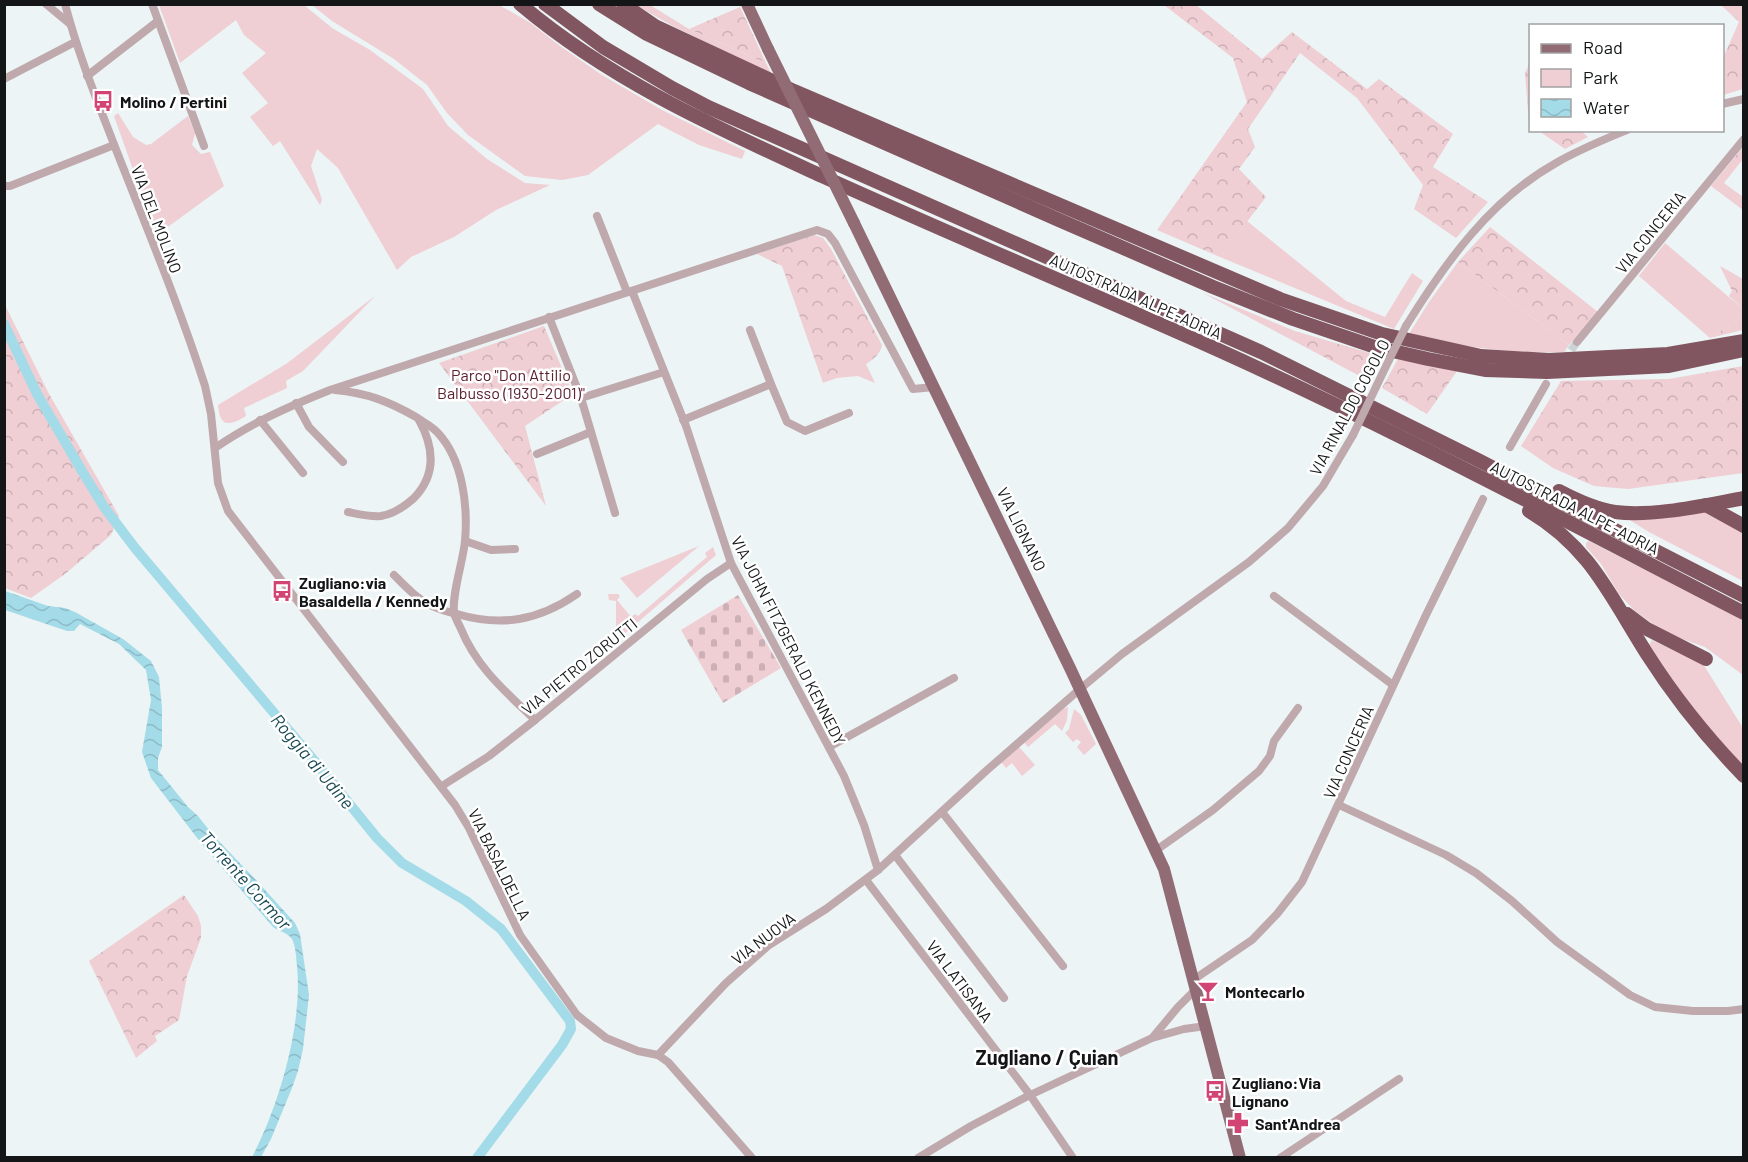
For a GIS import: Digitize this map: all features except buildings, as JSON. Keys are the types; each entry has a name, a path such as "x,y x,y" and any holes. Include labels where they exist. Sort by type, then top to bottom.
{"highway":[{"name":"AUTOSTRADA ALPE-ADRIA","path":"520,4 565,40 630,82 705,123 1254,365 1473,465 1743,596"},
{"name":"AUTOSTRADA ALPE-ADRIA","path":"545,4 603,47 708,107 1261,352 1743,613"},
{"path":"599,4 646,34 749,83 1059,220 1283,315 1376,346 1485,370 1547,372 1669,366 1743,351"},
{"path":"624,4 655,26 794,91 1280,299 1382,334 1481,356 1549,360 1668,354 1743,341"},
{"path":"1473,465 1521,473 1574,498 1601,509 1616,512 1663,510 1743,498"},
{"path":"1473,465 1509,499 1541,518 1575,545 1594,568 1677,699 1708,740 1743,776"},
{"path":"1706,505 1743,526"},
{"path":"1621,609 1647,629 1706,659"}],"main road":[{"name":"VIA LIGNANO","path":"747,4 1080,689 1164,869 1240,1158"}],"street":[{"path":"46,4 70,24"},
{"name":"VIA DEL MOLINO","path":"65,4 87,76 200,369 211,414 215,447"},
{"path":"152,4 204,146"},
{"path":"87,76 158,21"},
{"path":"4,79 75,42"},
{"path":"1724,104 1743,99"},
{"name":"VIA RINALDO COGOLO","path":"1080,689 1122,654 1249,562 1288,528 1323,486 1353,435 1407,326 1435,279 1454,254 1502,203 1555,163 1623,132"},
{"name":"VIA CONCERIA","path":"1577,342 1743,139"},
{"path":"4,186 10,186 114,145"},
{"name":"VIA JOHN FITZGERALD KENNEDY","path":"597,216 683,420 731,563 844,776 864,825 878,870"},
{"path":"215,447 260,420 330,390 811,231 828,234 835,243 913,389 934,387"},
{"path":"549,318 581,398 615,513"},
{"path":"750,330 787,422 805,431 849,412"},
{"path":"581,398 664,372"},
{"path":"683,420 771,384"},
{"path":"1510,447 1546,384"},
{"path":"330,390 374,396 418,419 438,433 456,465 465,501 465,541 454,614 482,668 535,720"},
{"path":"296,403 309,428 343,462"},
{"path":"348,512 379,516 393,513 406,505 427,482 431,454 428,436 418,419"},
{"path":"260,420 303,473"},
{"path":"537,454 591,432"},
{"name":"VIA BASALDELLA","path":"215,447 221,496 234,520 442,786 469,828 520,935 577,1015 606,1038 638,1051 658,1055 678,1071 752,1158"},
{"name":"VIA CONCERIA","path":"1152,1038 1195,985 1252,940 1277,914 1302,882 1393,685 1483,499"},
{"path":"465,541 491,550 515,549"},
{"name":"VIA PIETRO ZORUTTI","path":"442,786 489,756 707,579 731,563"},
{"path":"394,575 431,606 454,614 493,622 532,617 577,594"},
{"path":"1274,596 1393,685"},
{"path":"829,747 954,678"},
{"name":"VIA NUOVA","path":"658,1055 726,983 769,945 826,909 866,880 1080,689"},
{"path":"1155,850 1213,810 1259,771 1270,756 1274,741 1298,708"},
{"path":"1339,805 1446,855 1476,873 1512,901 1557,942 1630,995 1655,1007 1693,1011 1743,1009"},
{"path":"942,812 1062,966"},
{"path":"895,855 1004,998"},
{"name":"VIA LATISANA","path":"866,880 1030,1095 1073,1158"},
{"path":"918,1158 971,1126 1030,1095 1152,1038 1184,1029 1206,1026"},
{"path":"1280,1158 1399,1079"}],"green space":[{"path":"159,5 304,5 332,28 370,50 423,89 448,126 487,159 525,183 550,185 496,210 454,237 411,257 397,270 338,168 317,149 311,166 322,200 320,205 280,141 273,146 250,117 268,103 242,73 266,53 244,35 236,20 180,63"},
{"path":"312,5 499,5 529,22 602,75 662,110 745,151 742,159 699,145 658,124 588,175 562,180 525,176 468,135 447,113 427,85 394,59 332,21"},
{"path":"636,5 650,5 689,29 766,63 772,75 671,25"},
{"path":"1164,5 1196,5 1262,59 1292,32 1367,89 1379,79 1453,134 1433,167 1488,202 1456,238 1414,209 1423,185 1357,98 1300,53 1248,129 1255,147 1239,169 1266,197 1220,257 1157,230 1247,102 1233,58"},
{"path":"1721,5 1744,5 1743,89 1724,95 1724,56 1739,22"},
{"path":"740,7 766,63 689,29"},
{"path":"1529,64 1529,122 1525,74"},
{"path":"118,113 133,137 146,145 151,144 188,116 195,133 192,145 201,154 210,152 224,186 158,234 114,116"},
{"path":"1540,132 1582,132 1588,137 1565,149"},
{"path":"1743,147 1743,159 1724,183 1743,197 1743,210 1711,186"},
{"path":"1247,221 1346,301 1385,317 1412,273 1423,281 1394,329 1220,257"},
{"path":"1490,227 1598,312 1569,345 1458,262"},
{"path":"814,235 823,238 831,249 882,345 880,352 867,364 823,383 782,266 757,254"},
{"path":"1665,243 1743,309 1743,316 1710,338 1639,276"},
{"path":"1458,262 1569,345 1564,352 1486,349 1409,334"},
{"path":"1720,266 1743,279 1743,309 1729,296 1732,291"},
{"path":"1203,293 1295,331 1290,339"},
{"path":"375,296 303,371 286,381 287,388 244,408 246,416 230,423 223,421 218,405 286,364"},
{"path":"4,303 48,392 119,516 111,535 65,574 31,598 5,588"},
{"path":"1743,316 1743,330 1710,338"},
{"name":"Parco \"Don Attilio Balbusso (1930-2001)\"","path":"544,326 573,394 525,426 546,506 439,363"},
{"path":"1295,331 1383,357 1371,382 1290,339"},
{"path":"1398,359 1457,371 1427,414 1382,388"},
{"path":"866,364 875,383 858,376 836,378"},
{"path":"1743,366 1743,473 1628,489 1594,486 1553,468 1521,446 1561,381 1669,379"},
{"path":"1696,510 1713,514 1743,530 1743,581 1623,516"},
{"path":"1589,541 1743,620 1743,675 1705,647 1674,636 1634,610 1619,594 1601,564 1586,547"},
{"path":"699,546 637,598 620,578"},
{"path":"713,547 716,555 616,641 616,601 609,600 608,594 618,594 620,596 617,600 631,617 635,614 638,616 707,557 705,553"},
{"path":"738,595 781,668 723,703 681,630"},
{"path":"1652,640 1703,664 1743,728 1743,766 1716,739 1692,709 1649,645"},
{"path":"1068,707 1067,720 1062,731 1055,724 1028,747 1024,742"},
{"path":"1074,709 1081,715 1096,744 1084,755 1077,747 1081,742 1077,739 1073,742 1065,733 1069,729"},
{"path":"1019,747 1035,765 1022,776 1012,763 1006,768 1001,762"},
{"path":"184,895 198,916 201,938 187,976 179,1020 155,1036 157,1041 136,1058 89,961"}],"water":[{"name":"Torrente Cormor","path":"5,591 48,606 75,612 123,639 151,661 159,677 162,708 162,747 158,758 158,770 213,835 295,923 300,934 309,995 303,1049 292,1088 261,1157 252,1157 280,1089 293,1038 298,989 292,939 273,927 201,843 151,778 142,752 151,700 146,670 119,644 80,624 74,631 67,631 5,610"}],"waterway":[{"name":"Roggia di Udine","path":"4,324 37,394 82,471 104,507 135,548 377,838 402,863 466,901 501,929 570,1021 571,1029 562,1045 477,1158"}],"tunnel":[{"path":"1564,360 1577,342"}],"place":[{"name":"Molino / Pertini","path":"103,101"},
{"name":"Zugliano:via Basaldella / Kennedy","path":"282,591"},
{"name":"Montecarlo","path":"1208,991"},
{"name":"Zugliano:Via Lignano","path":"1215,1091"},
{"name":"Sant'Andrea","path":"1238,1123"}],"district":[{"name":"Zugliano / Çuian","path":"1047,1057"}]}
